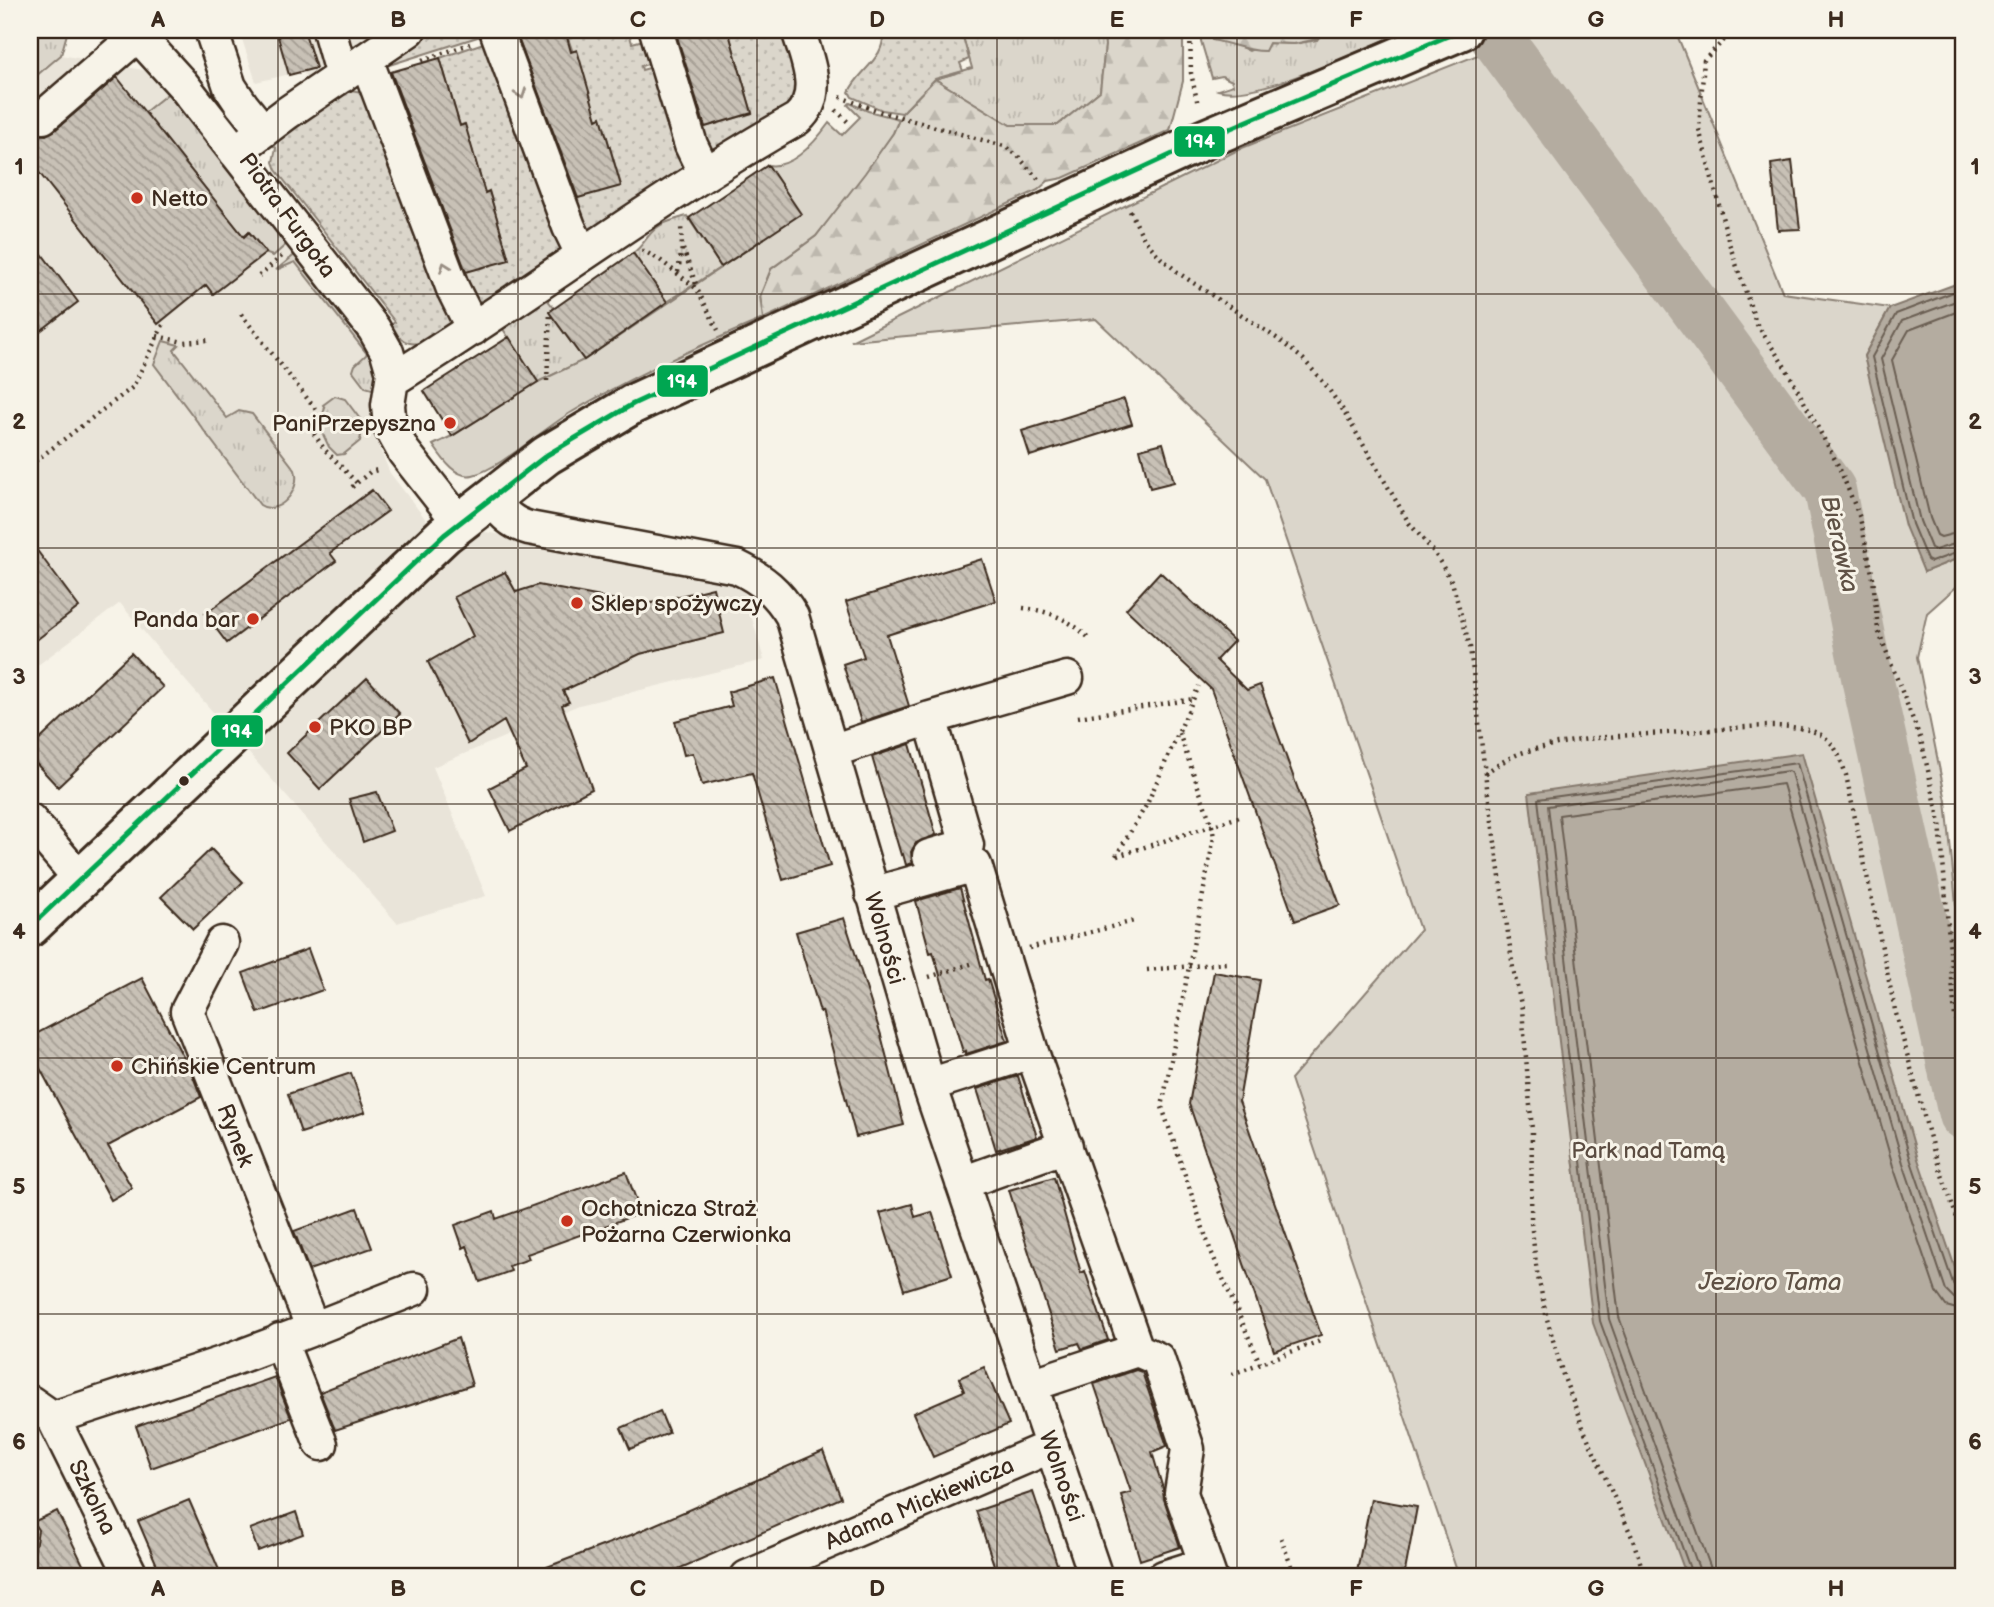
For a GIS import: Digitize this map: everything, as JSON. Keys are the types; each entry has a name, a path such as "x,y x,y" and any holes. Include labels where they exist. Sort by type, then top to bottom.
{"main road":[{"path":"30,927 458,523 555,449 633,404 1117,179 1462,30"}],"street":[{"path":"211,30 230,87 263,131"},
{"path":"329,30 360,70 453,289 473,329"},
{"name":"Piotra Furgoła","path":"409,30 360,70 263,131 235,152 374,329 387,352 394,379 388,405 390,427 404,452 458,523"},
{"path":"656,30 693,152 705,174"},
{"path":"394,379 705,174 797,119 804,112 812,94 812,83 798,30"},
{"path":"43,117 136,32 183,85 235,152"},
{"path":"497,32 569,228 582,254"},
{"name":"Wolności","path":"489,498 506,518 517,525 737,568 762,580 779,596 792,616 929,1085 1096,1577"},
{"path":"832,751 930,718 1067,678"},
{"path":"870,884 967,845 930,718"},
{"path":"30,820 80,879"},
{"path":"870,884 975,865 1032,1052 1137,1350"},
{"name":"Rynek","path":"222,943 187,1011 313,1329"},
{"path":"929,1085 1032,1052"},
{"path":"962,1183 1066,1146"},
{"path":"41,1410 222,1351 280,1340 414,1289"},
{"path":"280,1340 321,1444"},
{"path":"1031,1385 1137,1350 1158,1359 1188,1449 1181,1493 1207,1571 1164,1577"},
{"name":"Szkolna","path":"41,1410 132,1577"},
{"name":"Adama Mickiewicza","path":"747,1577 1052,1446"}],"path":[{"path":"1190,30 1191,73 1205,139"},
{"path":"1734,30 1704,60 1699,129 1729,243 1756,323 1787,370 1839,467 1860,518 1873,579 1878,630 1921,740 1940,822 1955,1017 1964,1045"},
{"path":"360,70 440,55 497,32"},
{"path":"840,97 881,112 1004,146 1017,155 1041,183"},
{"path":"835,110 848,122"},
{"path":"1117,179 1138,230 1161,258 1180,274 1278,339 1303,359 1325,384 1409,523 1434,552 1452,582 1470,647 1513,968 1522,1009 1532,1130 1531,1222 1537,1272 1563,1375 1584,1430 1632,1537 1644,1577"},
{"path":"678,272 682,248 680,218"},
{"path":"635,247 678,272 698,289"},
{"path":"682,248 698,289 722,336"},
{"path":"547,381 551,304"},
{"path":"241,314 317,411 312,431 319,443 357,483"},
{"path":"30,465 133,387 163,325"},
{"path":"157,336 183,342 209,340"},
{"path":"352,488 370,472 387,468"},
{"path":"1023,608 1040,610 1068,620 1090,639"},
{"path":"1199,686 1147,804 1116,856 1242,816"},
{"path":"1078,717 1194,699"},
{"path":"1485,773 1524,752 1566,742 1608,737 1784,727 1825,737 1839,755 1846,775 1895,1010 1933,1149 1964,1238"},
{"path":"1179,733 1214,837 1162,1107 1210,1249 1260,1363"},
{"path":"1147,970 1226,962"},
{"path":"1232,1374 1320,1341"},
{"path":"1282,1538 1295,1577"}],"shaded area":[{"path":"239,30 388,30 308,83 303,71 256,82"},
{"path":"61,55 143,70 159,78 362,336 378,371 373,433 390,473 427,521 741,580 764,660 579,705 433,767 486,896 397,923 120,603 30,671 30,81"}],"green space":[{"path":"30,30 68,30 61,55 30,81"},
{"path":"428,30 489,30 490,33 383,67"},
{"path":"565,30 628,30 632,43 651,38 658,61 641,66 642,70 660,65 685,167 683,173 596,230 583,228 574,199 621,185 601,118 597,119"},
{"path":"728,30 791,30 804,74 797,104 710,153 702,128 752,113"},
{"path":"882,30 961,30 969,59 960,63 963,71 935,79 902,113 882,110 852,97 849,92 877,56 883,39"},
{"path":"961,30 1104,30 1100,91 1058,125 1010,125 935,79 972,68"},
{"path":"1104,30 1183,30 1183,81 1170,130 1063,178 1048,181 1038,190 763,319 760,296 771,269 816,236 893,133 902,113 935,79 1010,125 1058,125 1100,91"},
{"path":"1201,30 1212,30 1213,40 1235,44 1249,51 1268,43 1294,44 1317,40 1324,30 1351,30 1363,35 1374,30 1398,30 1397,35 1307,73 1256,89 1235,92 1218,90 1233,85 1232,81 1222,76 1212,78 1201,41"},
{"path":"1212,30 1324,30 1317,39 1294,44 1269,43 1265,51 1212,40"},
{"name":"Park nad Tamą","path":"1541,30 1675,30 1783,293 1890,308 1864,356 1924,572 1964,556 1964,580 1927,613 1917,657 1946,801 1964,986 1964,1577 1459,1577 1291,1079 1420,930 1265,479 1096,319 851,341 1242,148"},
{"path":"492,40 563,247 561,251 488,300 478,301 469,294 464,272 509,259 489,192 485,193 464,124 460,126 440,58"},
{"path":"171,91 289,242 273,256 267,254 250,233 244,237 145,112"},
{"path":"345,91 367,93 452,316 444,331 427,341 409,343 389,326 395,322 276,170 273,162 276,148 270,143"},
{"path":"850,103 899,119 893,133 865,173 816,236 771,269 760,296 763,319 618,386 561,419 484,471 473,475 460,474 445,461 433,445 538,382 584,360 800,214 768,165 786,163 795,158 818,138 829,123 842,135 860,117 848,105"},
{"path":"687,216 721,267 667,302 633,253 659,226"},
{"path":"297,253 368,344 378,371 377,385 372,389 365,387 353,371 355,365 367,354 295,262 276,270"},
{"path":"546,298 554,308 549,312 584,360 538,382 501,326"},
{"path":"163,341 179,345 174,350 227,418 239,411 252,414 295,470 295,486 280,505 267,508 260,505 154,364"},
{"path":"335,396 345,399 363,423 360,441 344,454 337,455 329,447 319,426 325,408 323,405"}],"water":[{"path":"1964,281 1964,556 1924,572 1905,526 1864,356 1890,308"},
{"name":"Jezioro Tama","path":"1802,753 1918,1159 1964,1294 1964,1577 1687,1577 1593,1323 1529,793"}],"building":[{"path":"276,30 304,30 316,68 289,75"},
{"path":"515,30 565,30 571,52 577,50 597,119 601,117 621,186 578,198"},
{"path":"675,30 728,30 752,113 705,127"},
{"path":"440,58 460,126 465,124 485,193 489,191 509,260 466,272 391,72"},
{"name":"Netto","path":"117,77 244,237 249,232 266,253 213,294 206,285 158,324 30,161 30,130 46,135 54,131"},
{"path":"1792,161 1800,229 1778,230 1771,164"},
{"path":"768,165 801,214 721,267 689,218"},
{"path":"30,238 78,302 30,339"},
{"path":"633,253 667,302 584,360 549,312"},
{"path":"509,337 538,382 452,436 424,391"},
{"path":"1124,399 1132,424 1030,456 1022,431"},
{"path":"1163,443 1174,482 1150,488 1140,449"},
{"path":"372,490 388,511 330,553 336,561 227,643 205,614"},
{"path":"30,541 79,607 30,645"},
{"path":"982,559 996,601 887,635 909,706 861,722 843,664 864,657 846,602"},
{"path":"505,572 516,592 538,585 643,605 713,588 724,633 640,654 563,691 569,702 562,705 592,789 510,831 489,788 526,769 504,721 468,744 428,662 473,636 454,597"},
{"path":"1160,572 1234,641 1216,660 1247,690 1260,685 1340,905 1295,921 1211,689 1126,609"},
{"path":"131,653 163,687 58,787 30,757 30,749"},
{"path":"367,678 400,714 320,789 287,753"},
{"path":"775,678 830,866 783,880 752,773 702,785 693,753 684,755 675,721 732,706 728,692"},
{"path":"910,744 936,835 916,843 911,852 913,863 906,865 872,757"},
{"path":"377,792 392,831 363,842 349,799"},
{"path":"211,849 243,882 193,929 161,897"},
{"path":"960,888 985,980 988,979 1007,1041 966,1054 966,1051 963,1052 933,952 930,953 916,901"},
{"path":"844,918 881,1035 904,1125 856,1137 822,1011 820,1012 796,932"},
{"path":"308,949 323,990 258,1013 243,973"},
{"path":"1214,972 1260,980 1239,1101 1321,1335 1274,1351 1189,1104"},
{"path":"142,978 192,1074 201,1097 108,1146 132,1188 111,1200 30,1050 30,1037"},
{"path":"351,1073 365,1112 301,1133 288,1094"},
{"path":"1018,1076 1037,1137 996,1150 977,1089"},
{"name":"Ochotnicza Straż Pożarna Czerwionka","path":"626,1172 641,1213 527,1254 529,1259 509,1266 511,1271 480,1282 467,1246 463,1248 455,1225 494,1211 496,1219"},
{"path":"1054,1177 1081,1273 1085,1271 1108,1340 1082,1349 1079,1343 1060,1349 1009,1190"},
{"path":"912,1204 915,1217 932,1212 952,1275 904,1290 880,1213"},
{"path":"357,1208 372,1248 309,1270 294,1231"},
{"path":"458,1338 472,1385 335,1430 320,1392"},
{"path":"984,1367 1009,1424 933,1457 913,1413 964,1391 959,1378"},
{"path":"1136,1370 1142,1372 1167,1446 1152,1452 1180,1547 1140,1560 1121,1495 1131,1492 1094,1384"},
{"path":"275,1377 291,1418 151,1468 136,1426"},
{"path":"660,1411 669,1433 630,1449 621,1428"},
{"path":"823,1451 841,1498 660,1577 526,1577 631,1535"},
{"path":"1033,1492 1060,1573 1047,1577 998,1577 976,1511"},
{"path":"1371,1499 1417,1507 1404,1577 1356,1577"},
{"path":"189,1500 222,1577 162,1577 138,1521"},
{"path":"57,1511 89,1577 30,1577 38,1530 33,1522"},
{"path":"296,1512 303,1534 258,1551 250,1529"}],"waterway":[{"name":"Bierawka","path":"1491,30 1830,490 1868,682 1964,1114"}],"transit line":[{"name":"194","path":"30,927 444,535 547,455 633,404 1205,139 1462,30"}],"place":[{"name":"Netto","path":"137,198"},
{"name":"PaniPrzepyszna","path":"450,423"},
{"name":"Sklep spożywczy","path":"577,603"},
{"name":"Panda bar","path":"253,619"},
{"name":"PKO BP","path":"315,727"},
{"name":"Chińskie Centrum","path":"117,1066"},
{"name":"Ochotnicza Straż Pożarna Czerwionka","path":"567,1221"}]}
